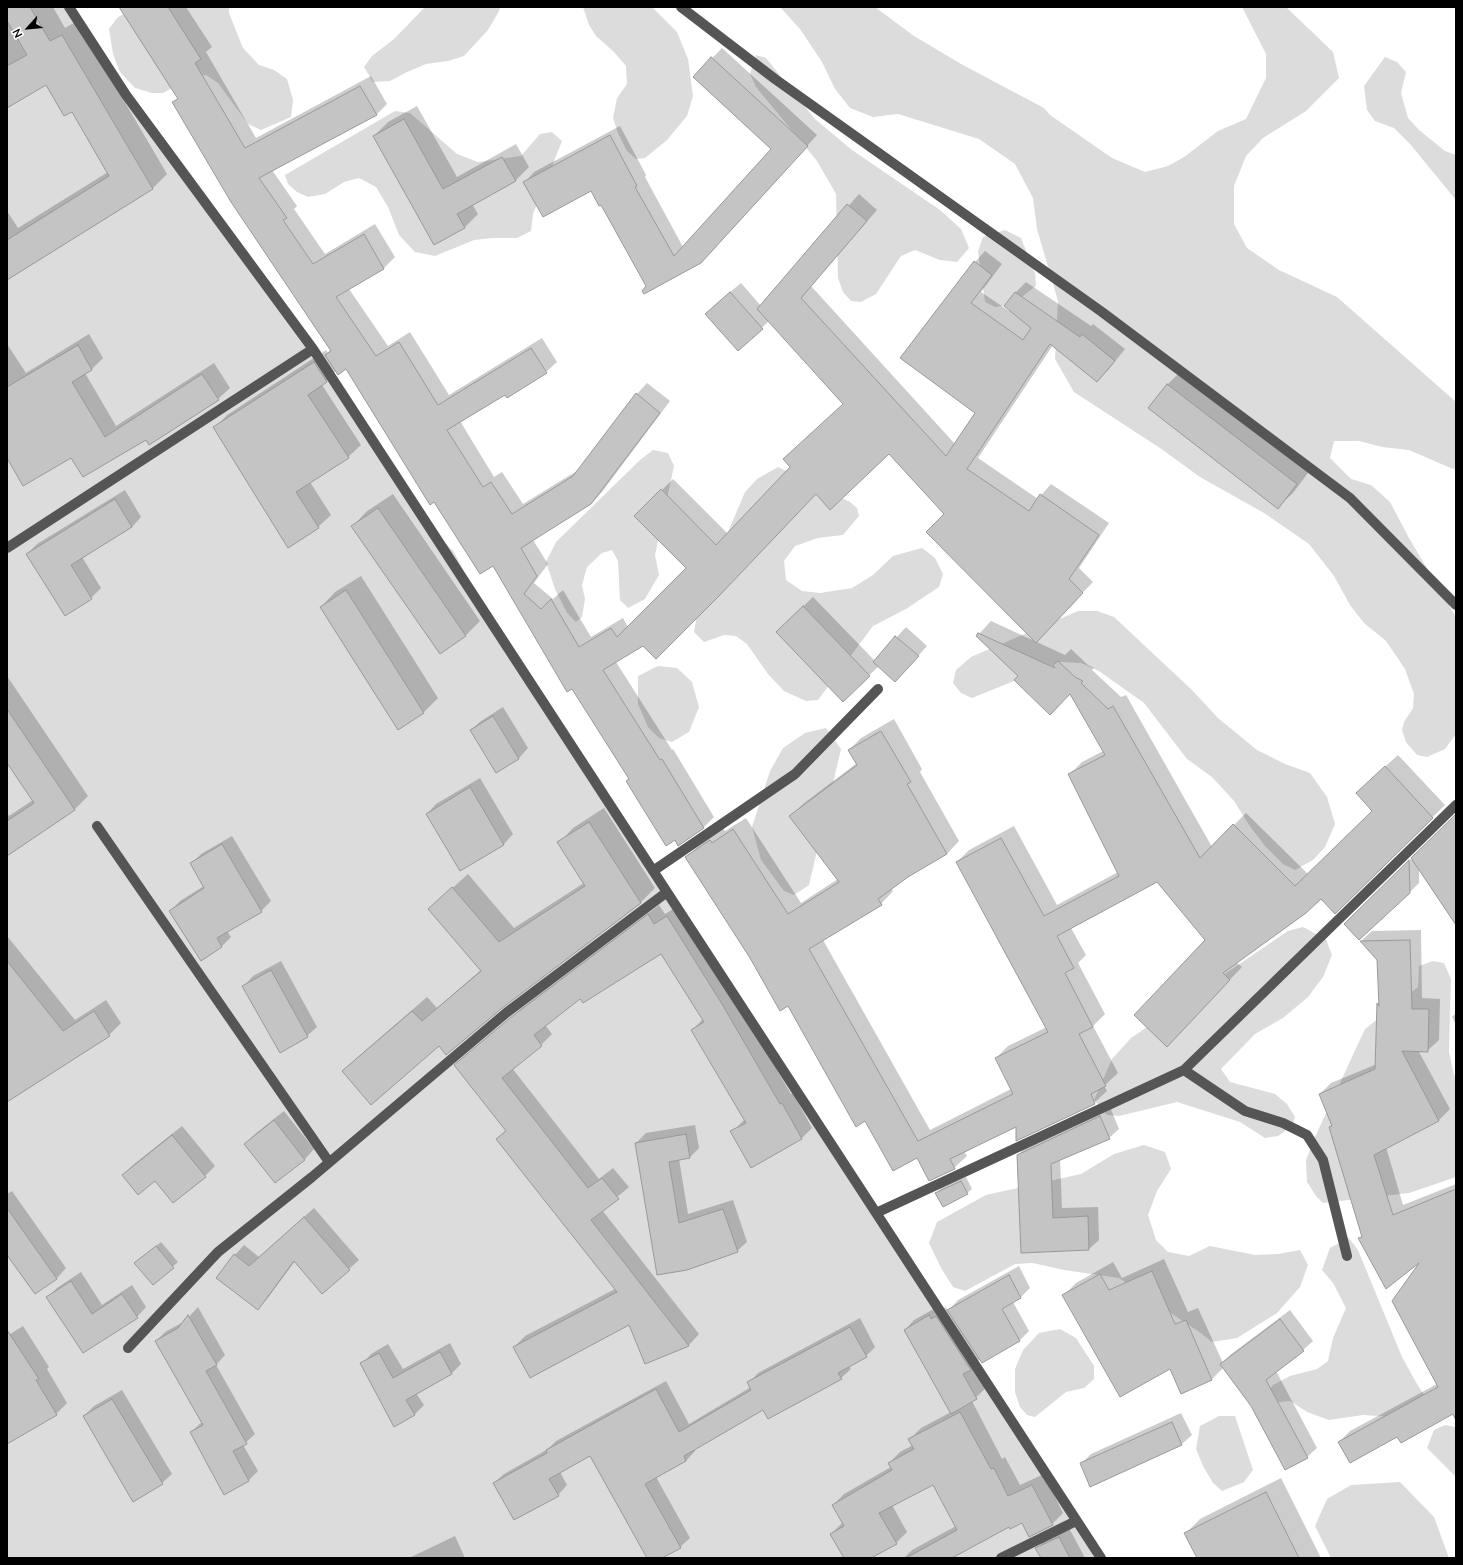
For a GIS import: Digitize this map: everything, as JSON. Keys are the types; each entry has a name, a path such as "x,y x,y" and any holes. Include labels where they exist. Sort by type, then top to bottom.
{"street":[{"path":"69,7 126,95 313,349 1100,1558"},
{"path":"681,7 775,79 1102,312 1350,498 1456,606"},
{"path":"7,548 313,349"},
{"path":"653,871 795,774 878,689"},
{"path":"876,1213 1184,1070 1456,805"},
{"path":"97,826 329,1162"},
{"path":"128,1348 218,1252 329,1162 506,1013 667,892"},
{"path":"1184,1070 1245,1111 1283,1123 1307,1135 1323,1160 1347,1256"},
{"path":"1002,1558 1076,1521"}],"shaded area":[{"path":"7,7 69,7 313,349 426,523 454,552 465,573 1101,1558 7,1558"},
{"path":"134,7 229,7 229,13 243,48 259,65 274,70 287,79 293,100 291,117 261,130 248,124 218,83 206,75 190,78 163,93 152,93 135,88 120,72 113,54 109,29 117,18"},
{"path":"425,7 500,7 488,30 464,56 448,61 426,64 390,81 373,82 364,67 372,56 394,39"},
{"path":"583,7 652,7 677,32 688,59 693,96 687,116 667,140 645,158 636,159 627,151 618,133 613,118 617,98 627,84 626,66 614,52 596,36 589,25"},
{"path":"780,7 875,7 914,36 961,64 1044,108 1050,115 1112,158 1145,172 1168,166 1184,157 1218,131 1246,119 1266,78 1266,54 1242,7 1286,7 1333,52 1339,78 1306,111 1263,138 1246,156 1234,186 1234,224 1247,248 1279,270 1337,297 1456,402 1456,468 1453,469 1409,450 1382,447 1359,441 1334,441 1330,458 1351,479 1371,485 1390,502 1409,538 1456,617 1456,734 1445,749 1427,757 1417,755 1406,742 1402,730 1404,722 1413,708 1414,694 1405,669 1386,641 1364,623 1350,605 1334,576 1309,544 1264,513 1200,477 1160,448 1074,392 1055,359 1058,301 1037,229 1033,198 1015,164 979,139 898,114 873,117 850,108 835,89 822,62 800,29"},
{"path":"756,55 766,58 815,119 852,150 940,210 961,229 969,248 957,262 940,260 915,250 901,256 876,294 861,302 851,301 843,292 838,278 836,194 817,161 756,87 750,74"},
{"path":"1385,57 1397,62 1406,72 1401,93 1408,118 1419,130 1445,151 1456,155 1456,200 1410,144 1394,128 1375,121 1367,110 1364,86"},
{"path":"395,111 410,113 457,154 478,162 521,156 540,134 552,132 562,141 533,214 531,231 517,238 474,240 435,256 415,252 399,235 388,207 376,187 359,178 344,182 325,194 308,197 297,192 288,184 285,175"},
{"path":"1005,230 1021,238 1035,273 1036,286 1009,305 995,307 985,302 978,251 983,237"},
{"path":"653,450 668,453 674,466 655,555 659,575 645,599 628,608 620,600 618,561 612,550 602,553 587,567 582,585 585,599 582,617 576,622 567,613 555,589 546,562 556,542 640,460"},
{"path":"778,467 850,502 857,508 859,516 843,535 818,538 795,546 784,561 786,580 802,591 820,593 852,588 873,575 893,556 922,548 935,558 943,574 939,587 906,609 873,626 818,700 806,701 784,691 768,674 747,644 736,636 724,635 704,642 694,632 700,598 745,492 757,479"},
{"path":"1078,611 1097,611 1114,617 1192,690 1218,718 1257,750 1285,764 1310,773 1327,797 1335,824 1325,847 1313,860 1295,870 1283,864 1265,846 1249,825 1234,801 1212,777 1187,759 1144,703 1099,671 1081,663 1061,662 972,698 961,693 953,683 956,670 971,657"},
{"path":"658,666 677,668 692,682 699,707 689,732 672,742 659,738 648,727 638,704 638,676"},
{"path":"826,728 841,749 809,885 794,895 784,891 761,860 752,827 770,771 783,748 805,733"},
{"path":"1303,927 1326,939 1332,955 1323,977 1308,997 1283,1018 1255,1034 1221,1069 1230,1082 1275,1094 1287,1104 1295,1117 1292,1126 1278,1136 1265,1138 1240,1122 1177,1102 1119,1116 1107,1115 1094,1100 1112,1059 1131,1038 1288,931"},
{"path":"1433,961 1444,963 1451,979 1449,1052 1456,1078 1456,1177 1409,1193 1323,1203 1316,1196 1307,1182 1306,1160 1315,1137 1365,1029 1418,987 1419,966"},
{"path":"1144,1145 1165,1152 1171,1169 1157,1191 1148,1215 1156,1240 1168,1252 1189,1256 1210,1246 1255,1255 1278,1254 1300,1250 1308,1265 1300,1287 1277,1313 1237,1338 1212,1342 1119,1278 1064,1270 1033,1263 1015,1264 965,1291 953,1287 941,1268 929,1243 937,1222 986,1195 1081,1174 1114,1154"},
{"path":"1349,1238 1358,1250 1402,1357 1429,1402 1427,1419 1363,1415 1329,1420 1307,1412 1290,1401 1270,1403 1265,1395 1273,1385 1290,1376 1317,1369 1328,1361 1333,1338 1346,1308 1333,1283 1322,1270 1330,1248"},
{"path":"1060,1329 1076,1338 1094,1366 1094,1379 1084,1388 1066,1392 1035,1417 1027,1415 1020,1407 1015,1392 1015,1369 1023,1350 1039,1333"},
{"path":"1219,1416 1235,1416 1253,1470 1244,1482 1222,1491 1213,1483 1203,1466 1196,1449 1200,1426"},
{"path":"1445,1425 1456,1427 1456,1477 1427,1448 1434,1430"},
{"path":"1400,1482 1434,1517 1449,1558 1331,1558 1315,1526 1327,1499 1351,1485"}],"building":[{"path":"7,7 30,7 50,41 62,35 153,189 7,280 7,240 109,176 72,112 64,116 46,85 7,108 7,66 27,55 7,21"},
{"path":"119,7 168,7 201,59 195,63 245,148 360,86 377,115 259,178 287,218 283,220 313,264 364,234 384,269 336,297 376,356 399,342 438,405 531,348 547,373 507,398 505,395 447,430 483,487 491,482 512,514 573,476 636,393 660,413 591,504 521,548 537,576 524,594 541,609 551,599 579,647 611,628 617,637 686,568 634,516 661,489 716,545 790,467 783,459 843,404 757,309 847,204 867,221 801,298 946,456 975,413 900,358 974,261 992,275 971,303 1023,340 1031,328 1004,306 1015,292 1080,337 1082,334 1115,361 1097,382 1050,344 967,469 1029,511 1040,494 1099,535 1069,579 1083,593 1036,643 926,532 944,514 889,454 830,510 816,494 718,597 656,659 643,646 603,670 660,760 662,759 704,828 678,846 675,840 666,846 626,781 629,779 572,689 567,692 493,566 480,574 434,502 430,505 346,369 338,375 325,355 331,351 231,202 172,102 178,99"},
{"path":"711,57 808,146 701,263 644,294 642,291 646,286 601,205 599,206 591,191 543,217 523,182 610,135 637,186 635,187 674,256 771,149 693,77"},
{"path":"404,119 443,189 502,157 516,181 457,214 465,228 434,245 373,136"},
{"path":"730,292 763,329 738,351 705,314"},
{"path":"78,345 92,370 72,382 105,437 202,374 219,400 149,445 146,440 83,477 71,458 23,486 7,458 7,387"},
{"path":"314,362 327,382 308,395 349,458 296,492 319,528 288,548 213,427"},
{"path":"1167,384 1297,484 1278,509 1148,408"},
{"path":"115,499 132,527 71,565 92,599 65,616 26,554"},
{"path":"378,508 466,636 440,654 351,526"},
{"path":"346,590 424,713 398,730 320,607"},
{"path":"803,606 870,676 843,702 776,632"},
{"path":"978,633 1055,668 1053,665 1058,661 1075,677 1083,681 1081,683 1108,709 1113,706 1200,858 1233,824 1295,886 1372,811 1356,793 1385,766 1433,818 1335,914 1321,899 1306,913 1223,973 1230,980 1167,1047 1134,1015 1205,940 1157,882 1057,936 1074,968 1065,973 1093,1027 1079,1034 1106,1086 1091,1094 1095,1104 1016,1141 1016,1127 950,1159 955,1169 929,1181 917,1158 893,1171 865,1121 856,1127 788,1006 780,1011 750,958 685,857 710,840 712,843 733,829 788,914 839,882 789,816 857,765 848,750 881,731 911,782 907,784 947,854 908,877 878,899 882,905 809,949 918,1141 1013,1094 995,1058 1048,1032 956,862 1001,838 1044,916 1119,876 1068,774 1105,755 1070,694 1050,715 1014,680 1018,676 976,636"},
{"path":"895,636 919,656 895,682 873,662"},
{"path":"7,709 75,810 7,856 7,821 34,803 7,763"},
{"path":"493,716 519,759 496,773 470,730"},
{"path":"470,787 504,845 460,871 426,814"},
{"path":"1456,814 1456,925 1411,858"},
{"path":"589,822 641,903 502,1008 446,1055 439,1046 371,1105 342,1071 412,1011 422,1021 481,971 428,909 452,887 499,942 585,886 557,842"},
{"path":"222,844 262,912 217,938 222,947 201,961 169,911 204,888 190,863"},
{"path":"1409,860 1410,893 1359,940 1344,924"},
{"path":"648,914 654,924 667,916 722,1004 780,1104 782,1103 802,1139 751,1168 730,1131 746,1123 691,1030 704,1022 661,954 583,1003 580,999 534,1035 542,1046 502,1078 588,1188 602,1178 619,1199 591,1220 689,1346 645,1364 629,1325 530,1378 513,1347 617,1292 496,1139 506,1131 454,1065 510,1018"},
{"path":"1410,940 1412,1009 1429,1009 1428,1052 1402,1051 1439,1121 1374,1155 1393,1215 1456,1189 1456,1421 1453,1414 1401,1443 1397,1437 1350,1463 1338,1442 1438,1387 1392,1301 1419,1263 1386,1289 1358,1238 1362,1237 1329,1127 1332,1126 1319,1094 1375,1069 1377,1003 1379,1006 1377,960 1360,941"},
{"path":"7,961 63,1031 94,1011 110,1036 7,1102"},
{"path":"271,970 308,1037 280,1053 242,986"},
{"path":"1100,1116 1110,1139 1051,1164 1053,1218 1088,1216 1089,1250 1021,1253 1017,1155"},
{"path":"274,1120 305,1160 275,1183 244,1144"},
{"path":"686,1134 690,1158 669,1162 679,1223 723,1209 738,1252 687,1270 657,1275 635,1143"},
{"path":"172,1135 206,1177 173,1203 155,1181 138,1195 122,1175"},
{"path":"961,1181 968,1194 943,1207 935,1193"},
{"path":"7,1208 57,1279 35,1294 7,1255"},
{"path":"304,1217 350,1270 322,1294 294,1261 258,1310 216,1278 234,1254 249,1266"},
{"path":"156,1246 174,1268 153,1285 134,1263"},
{"path":"1152,1271 1175,1324 1186,1320 1212,1380 1181,1394 1170,1369 1120,1397 1062,1295 1100,1274 1109,1290"},
{"path":"1009,1275 1021,1298 1002,1309 1020,1341 982,1363 947,1310"},
{"path":"71,1281 92,1314 122,1294 138,1318 83,1353 46,1297"},
{"path":"188,1315 217,1365 206,1371 247,1444 233,1451 249,1481 224,1495 190,1432 203,1425 155,1341 178,1328"},
{"path":"929,1315 931,1319 936,1316 971,1370 963,1374 977,1399 951,1414 904,1330"},
{"path":"1280,1319 1304,1351 1266,1380 1308,1458 1285,1470 1251,1406 1220,1364"},
{"path":"850,1327 867,1357 838,1373 842,1379 768,1419 763,1410 684,1456 686,1461 645,1484 681,1548 662,1558 647,1558 590,1456 549,1479 559,1496 514,1520 493,1483 547,1453 546,1450 656,1389 679,1432 751,1390 747,1382"},
{"path":"7,1330 39,1379 36,1380 57,1415 7,1444"},
{"path":"440,1352 452,1374 406,1400 415,1415 394,1427 360,1363 379,1353 393,1378"},
{"path":"112,1399 163,1484 133,1502 83,1416"},
{"path":"960,1412 991,1469 994,1468 1008,1496 1032,1485 1053,1525 1029,1537 1022,1523 1010,1529 1009,1527 952,1558 906,1558 957,1530 933,1485 879,1513 897,1544 871,1558 844,1558 830,1534 844,1526 832,1505 892,1470 888,1463 914,1449 908,1439"},
{"path":"1172,1422 1182,1445 1090,1487 1080,1463"},
{"path":"1266,1492 1299,1558 1197,1558 1184,1533"},
{"path":"1059,1537 1070,1558 1041,1558 1035,1548"}]}
